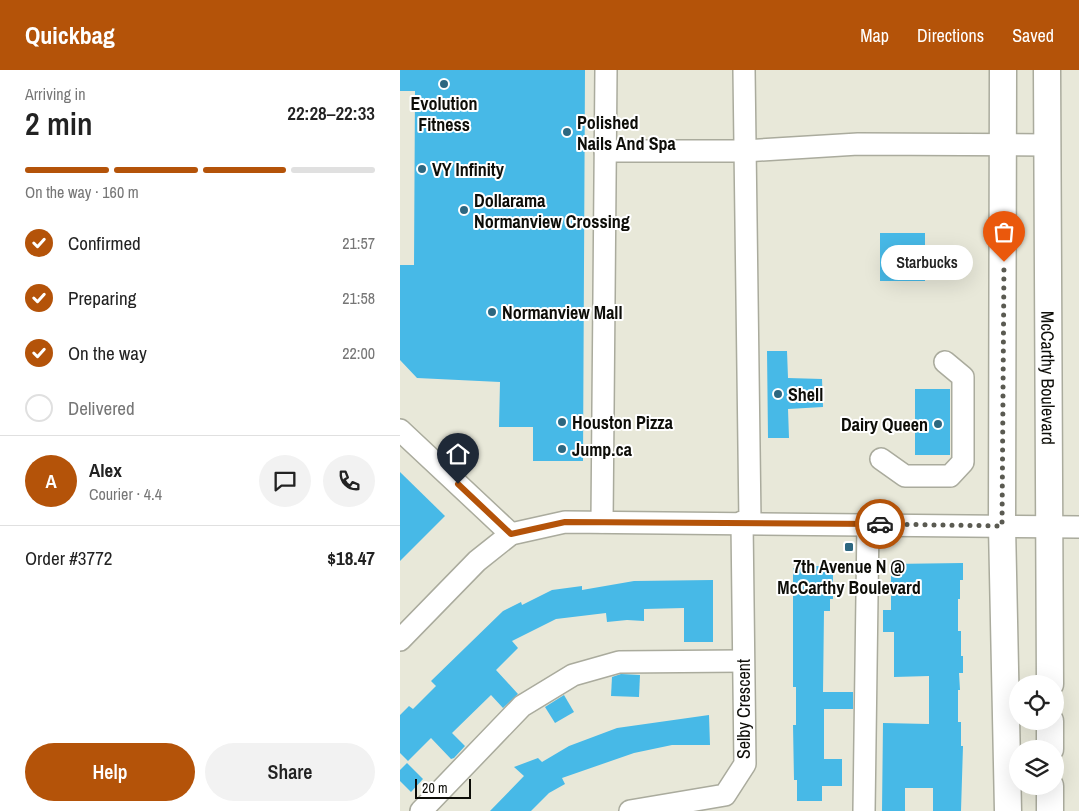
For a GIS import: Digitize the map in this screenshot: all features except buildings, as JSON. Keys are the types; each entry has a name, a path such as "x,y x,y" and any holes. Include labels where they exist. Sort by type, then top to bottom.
{"main road":[{"path":"1003,70 1002,526 1008,811"},
{"name":"McCarthy Boulevard","path":"1047,70 1050,675"},
{"path":"1050,795 1050,811"}],"street":[{"path":"602,522 606,70"},
{"name":"Selby Crescent","path":"630,811 725,795 745,764 743,661 746,522 744,70"},
{"path":"605,151 744,151 858,144 1047,145"},
{"path":"880,459 906,476 950,476 963,462 963,377 945,362"},
{"path":"401,434 511,534"},
{"path":"400,640 477,562 511,534 565,522 746,522 1079,527"},
{"path":"864,811 868,524"},
{"path":"421,811 522,706 573,675 619,662 743,661"}],"way so far":[{"path":"880,524 1002,526 1004,262"}],"place":[{"name":"Evolution Fitness","path":"444,84"},
{"name":"Polished Nails And Spa","path":"567,132"},
{"name":"VY Infinity","path":"422,169"},
{"name":"Dollarama Normanview Crossing","path":"464,210"},
{"name":"Starbucks","path":"1004,262"},
{"name":"Normanview Mall","path":"492,312"},
{"name":"Shell","path":"778,394"},
{"name":"Houston Pizza","path":"562,422"},
{"name":"Dairy Queen","path":"938,424"},
{"name":"Jump.ca","path":"562,449"},
{"name":"7th Avenue N @ McCarthy Boulevard","path":"849,547"}],"route":[{"path":"458,484 511,534 565,522 880,524"}]}
